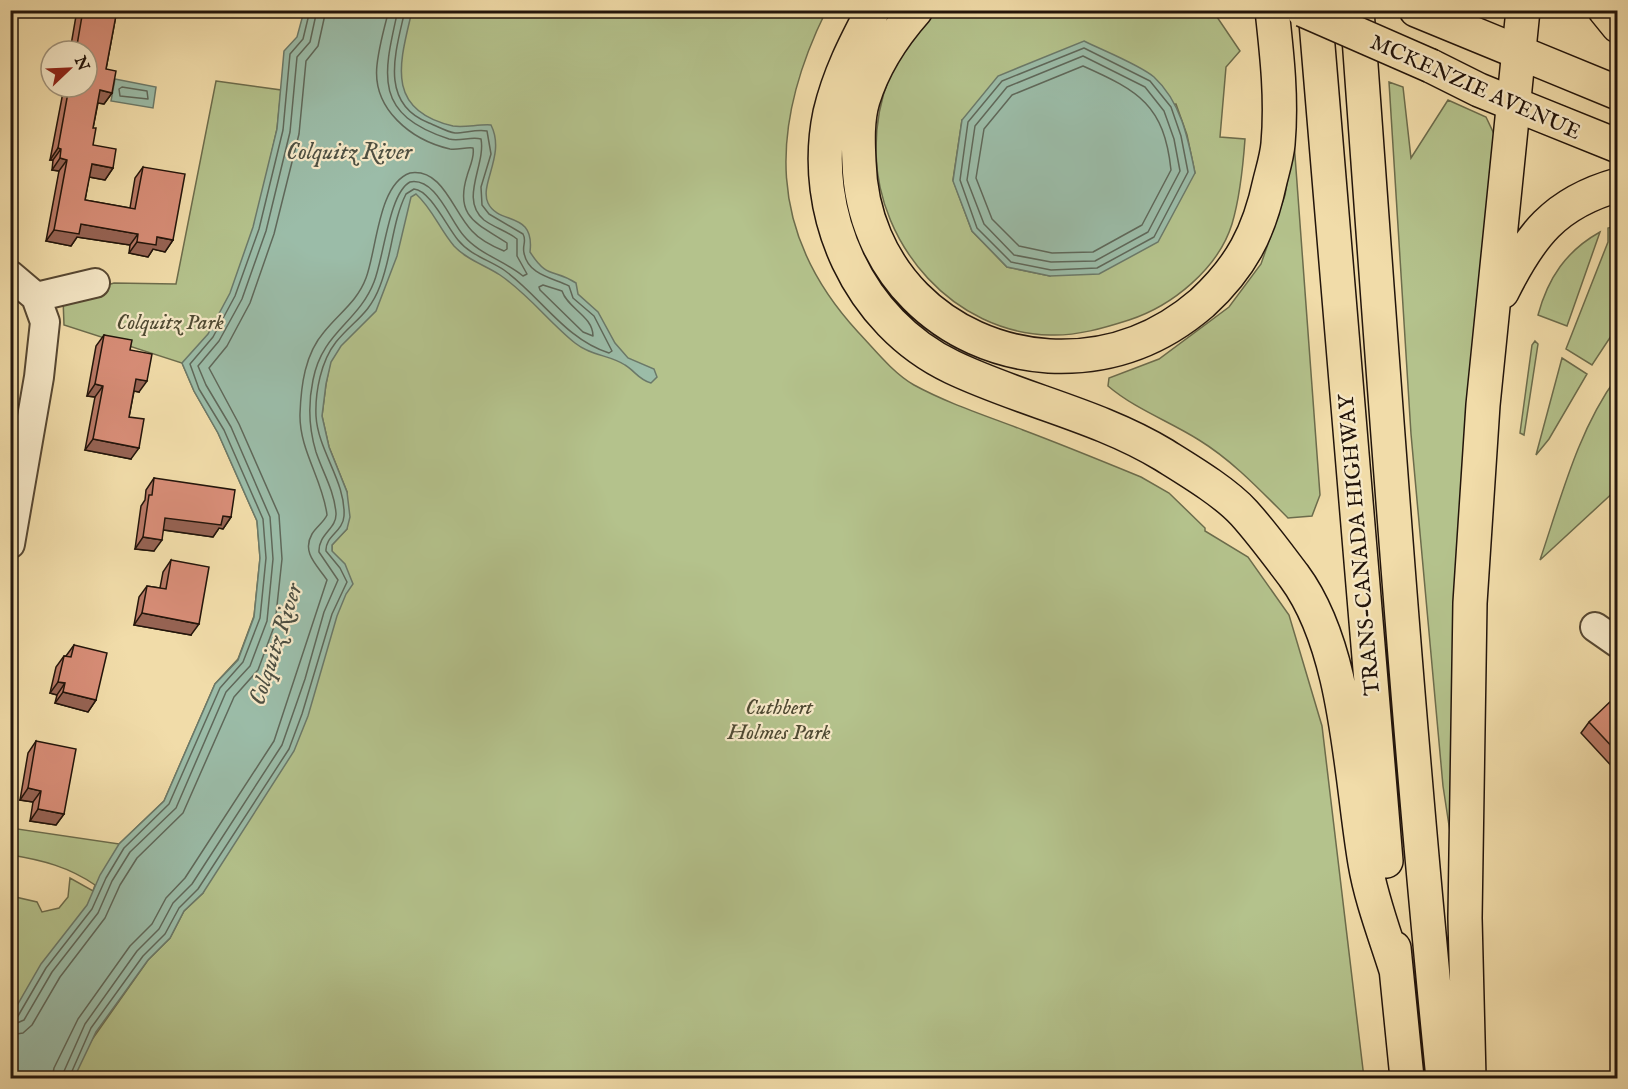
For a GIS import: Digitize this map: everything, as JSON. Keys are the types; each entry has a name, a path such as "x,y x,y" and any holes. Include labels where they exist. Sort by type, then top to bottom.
{"main road":[{"path":"873,10 845,62 830,115 826,174 837,239 863,292 902,335 951,367 1117,430 1163,454 1242,510 1297,579 1324,631 1339,692 1366,867 1395,970"},
{"path":"916,10 901,27 878,64 862,101 858,136 859,184 872,232 893,270 919,302 949,325 1012,351 1065,357 1099,355 1131,347 1165,330 1191,312 1217,288 1238,265 1253,240 1266,201 1278,145 1279,80 1272,10"},
{"name":"MCKENZIE AVENUE","path":"1303,10 1515,104 1617,146"},
{"name":"TRANS-CANADA HIGHWAY","path":"1315,10 1395,970 1407,1078"},
{"name":"TRANS-CANADA HIGHWAY","path":"1357,10 1403,644 1422,876 1443,1078"},
{"path":"1469,1078 1465,918 1469,627 1482,417 1523,10"},
{"path":"1605,10 1617,26"},
{"name":"MCKENZIE AVENUE","path":"1422,13 1617,93"},
{"path":"1493,310 1521,254 1540,229 1561,209 1577,200 1617,185"}],"street":[{"path":"10,275 36,297 45,322 39,377 10,544"},
{"path":"36,297 95,283"}],"green space":[{"name":"Cuthbert Holmes Park","path":"398,11 826,11 807,54 794,96 787,137 786,178 793,218 807,256 828,295 884,361 914,385 954,404 1141,477 1169,493 1205,528 1205,531 1248,557 1289,615 1322,726 1364,1078 65,1078 148,960 170,938 184,911 203,893 332,551 332,545 347,529 347,492 329,447 322,416 326,384"},
{"path":"933,11 1213,11 1240,51 1226,67 1220,137 1245,139 1241,182 1232,224 1216,256 1205,270 1177,295 1145,314 1110,326 1070,334 1050,335 1015,330 983,319 953,301 928,278 907,251 891,220 880,187 876,153 879,113 898,58","holes":["1176,104 1187,135 1195,173 1050,276 1007,267 972,231 953,180 962,120"]},
{"name":"Colquitz Park","path":"216,81 281,90 277,129 263,191 268,581 238,688 11,1063 11,988 17,974 11,956 11,896 37,902 42,912 59,908 68,897 70,878 93,891 95,885 55,865 11,855 11,828 119,844 164,801 215,684 238,659 254,616 260,558 257,521 218,433 194,391 182,363 64,325 63,298 114,283 176,284"},
{"path":"1389,82 1403,87 1411,158 1448,100 1486,117 1494,134 1450,832 1443,786 1411,434"},
{"path":"1294,142 1320,495 1312,516 1288,518 1246,476 1211,448 1129,401 1108,386 1109,378 1159,359 1229,307 1261,264 1285,195"},
{"path":"1617,226 1617,327 1592,365 1566,349 1608,242 1608,228"},
{"path":"1600,232 1567,326 1538,315 1547,289 1560,267 1577,248"},
{"path":"1535,341 1538,344 1524,435 1520,433 1532,345"},
{"path":"1562,358 1587,374 1549,439 1536,455"},
{"path":"1617,377 1617,489 1540,560 1581,442 1591,419"}],"water":[{"name":"Colquitz River","path":"304,11 412,11 402,66 402,82 407,96 416,108 431,119 453,126 491,125 496,147 487,187 488,203 493,210 522,224 527,230 530,252 536,261 546,270 576,283 578,294 598,312 615,343 628,358 654,369 657,377 651,383 647,382 619,362 587,351 575,343 500,275 459,251 422,200 416,194 411,197 397,256 376,311 341,346 331,362 326,384 322,416 329,447 347,492 350,517 347,529 332,545 332,551 345,564 353,584 337,616 308,716 294,751 203,893 184,911 170,938 148,960 96,1032 74,1078 11,1078 11,1016 41,964 87,905 100,875 119,844 164,801 215,684 238,660 254,617 260,558 257,521 218,433 194,391 182,363 208,334 230,293 253,227 277,129 284,51 297,37"},
{"path":"1084,41 1140,68 1154,77 1163,87 1182,121 1195,173 1158,242 1099,274 1050,276 1007,267 972,231 953,181 962,120 998,76"},
{"path":"115,79 156,87 153,108 111,101"}],"building":[{"path":"83,10 117,10 106,69 116,71 112,93 100,90 99,95 99,39 78,39"},
{"path":"67,99 98,99 93,128 96,128 93,145 116,149 113,168 92,164 85,200 135,209 143,167 185,174 173,240 157,237 156,245 137,242 138,234 81,224 79,234 54,230 67,160 60,158 61,149 58,148"},
{"path":"104,335 132,340 130,350 152,354 147,381 136,379 129,417 144,419 139,448 93,439 103,386 95,384"},
{"path":"10,363 15,364 10,386"},
{"path":"154,478 235,490 231,517 223,516 221,525 165,518 162,540 143,537"},
{"path":"171,560 209,567 199,624 142,613 147,586 166,589"},
{"path":"74,645 107,653 96,700 63,692 65,683 58,682 64,656 71,657"},
{"path":"1615,697 1617,699 1617,752 1589,722"},
{"path":"36,741 76,749 64,814 38,809 41,791 28,788"},
{"path":"10,915 14,916 10,937"}]}
